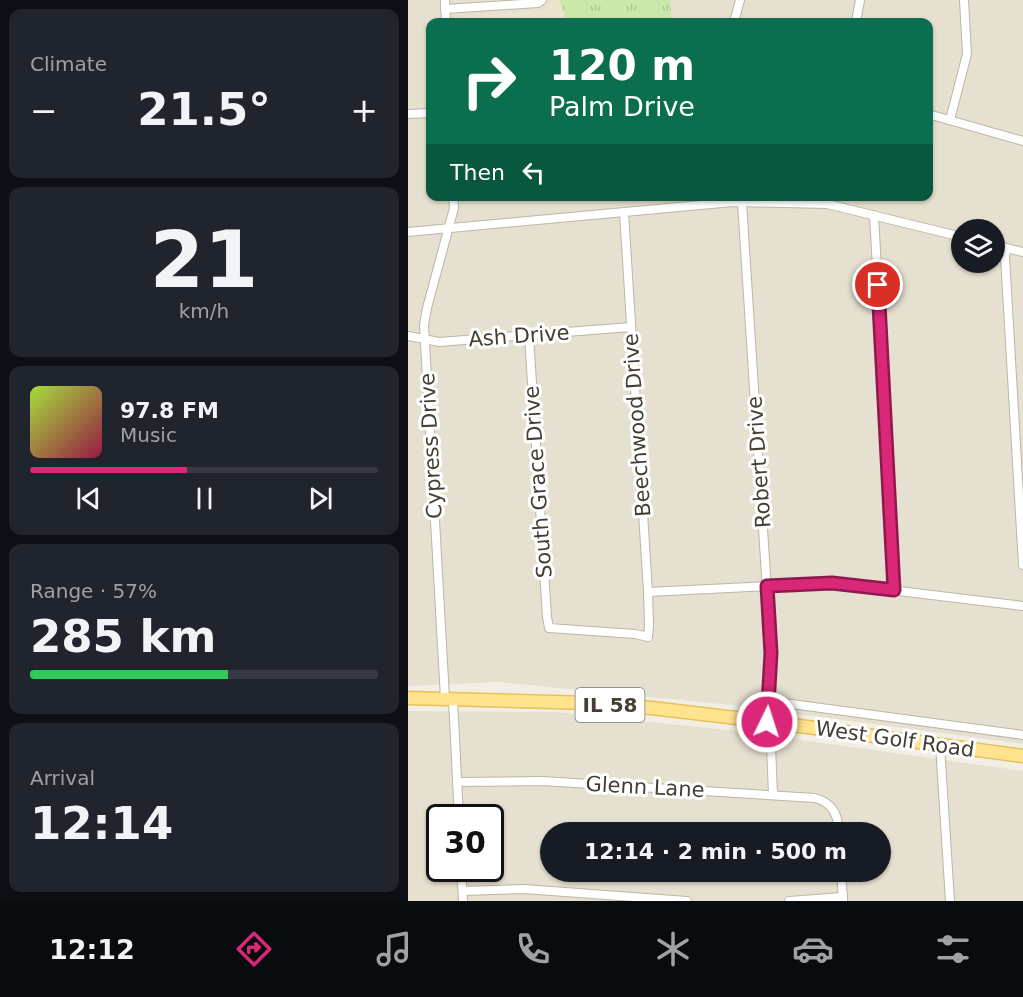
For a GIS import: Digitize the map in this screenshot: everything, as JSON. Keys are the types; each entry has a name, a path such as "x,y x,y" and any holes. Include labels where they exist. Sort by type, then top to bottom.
{"main road":[{"name":"West Golf Road","path":"408,698 621,705 1023,756"}],"street":[{"path":"445,4 538,3 542,0"},
{"path":"735,18 740,0"},
{"path":"857,18 860,0"},
{"path":"950,120 967,54 964,0"},
{"path":"408,114 426,112"},
{"path":"933,115 1023,141"},
{"name":"Cypress Drive","path":"453,201 454,208 424,325 458,804"},
{"path":"408,232 624,213 717,201"},
{"path":"739,201 827,204 951,234"},
{"name":"Robert Drive","path":"742,202 771,653 769,722 773,794"},
{"name":"Beechwood Drive","path":"624,213 650,624 648,637"},
{"path":"874,215 894,590"},
{"path":"1023,252 1006,248 1005,257 1023,566"},
{"name":"Ash Drive","path":"408,336 439,342 631,327"},
{"name":"South Grace Drive","path":"529,336 549,628 635,634 648,637"},
{"path":"648,592 832,583 1023,606"},
{"name":"West Golf Road","path":"769,701 1023,735"},
{"path":"940,745 950,901"},
{"name":"Glenn Lane","path":"457,782 542,781 815,798 831,806 838,822"},
{"path":"462,882 463,901"},
{"path":"789,901 843,899 842,882"},
{"path":"462,891 524,889 687,901"}],"shaded area":[{"path":"408,0 1023,0 1023,744 731,705 498,682 408,686"},
{"path":"552,0 560,0 565,18 458,18 540,11 548,7"},
{"path":"408,711 556,712 737,731 1023,771 1023,901 408,901"}],"green space":[{"path":"560,0 670,0 672,18 565,18"}],"route":[{"path":"767,722 771,653 767,586 832,583 894,590 878,285"}]}
